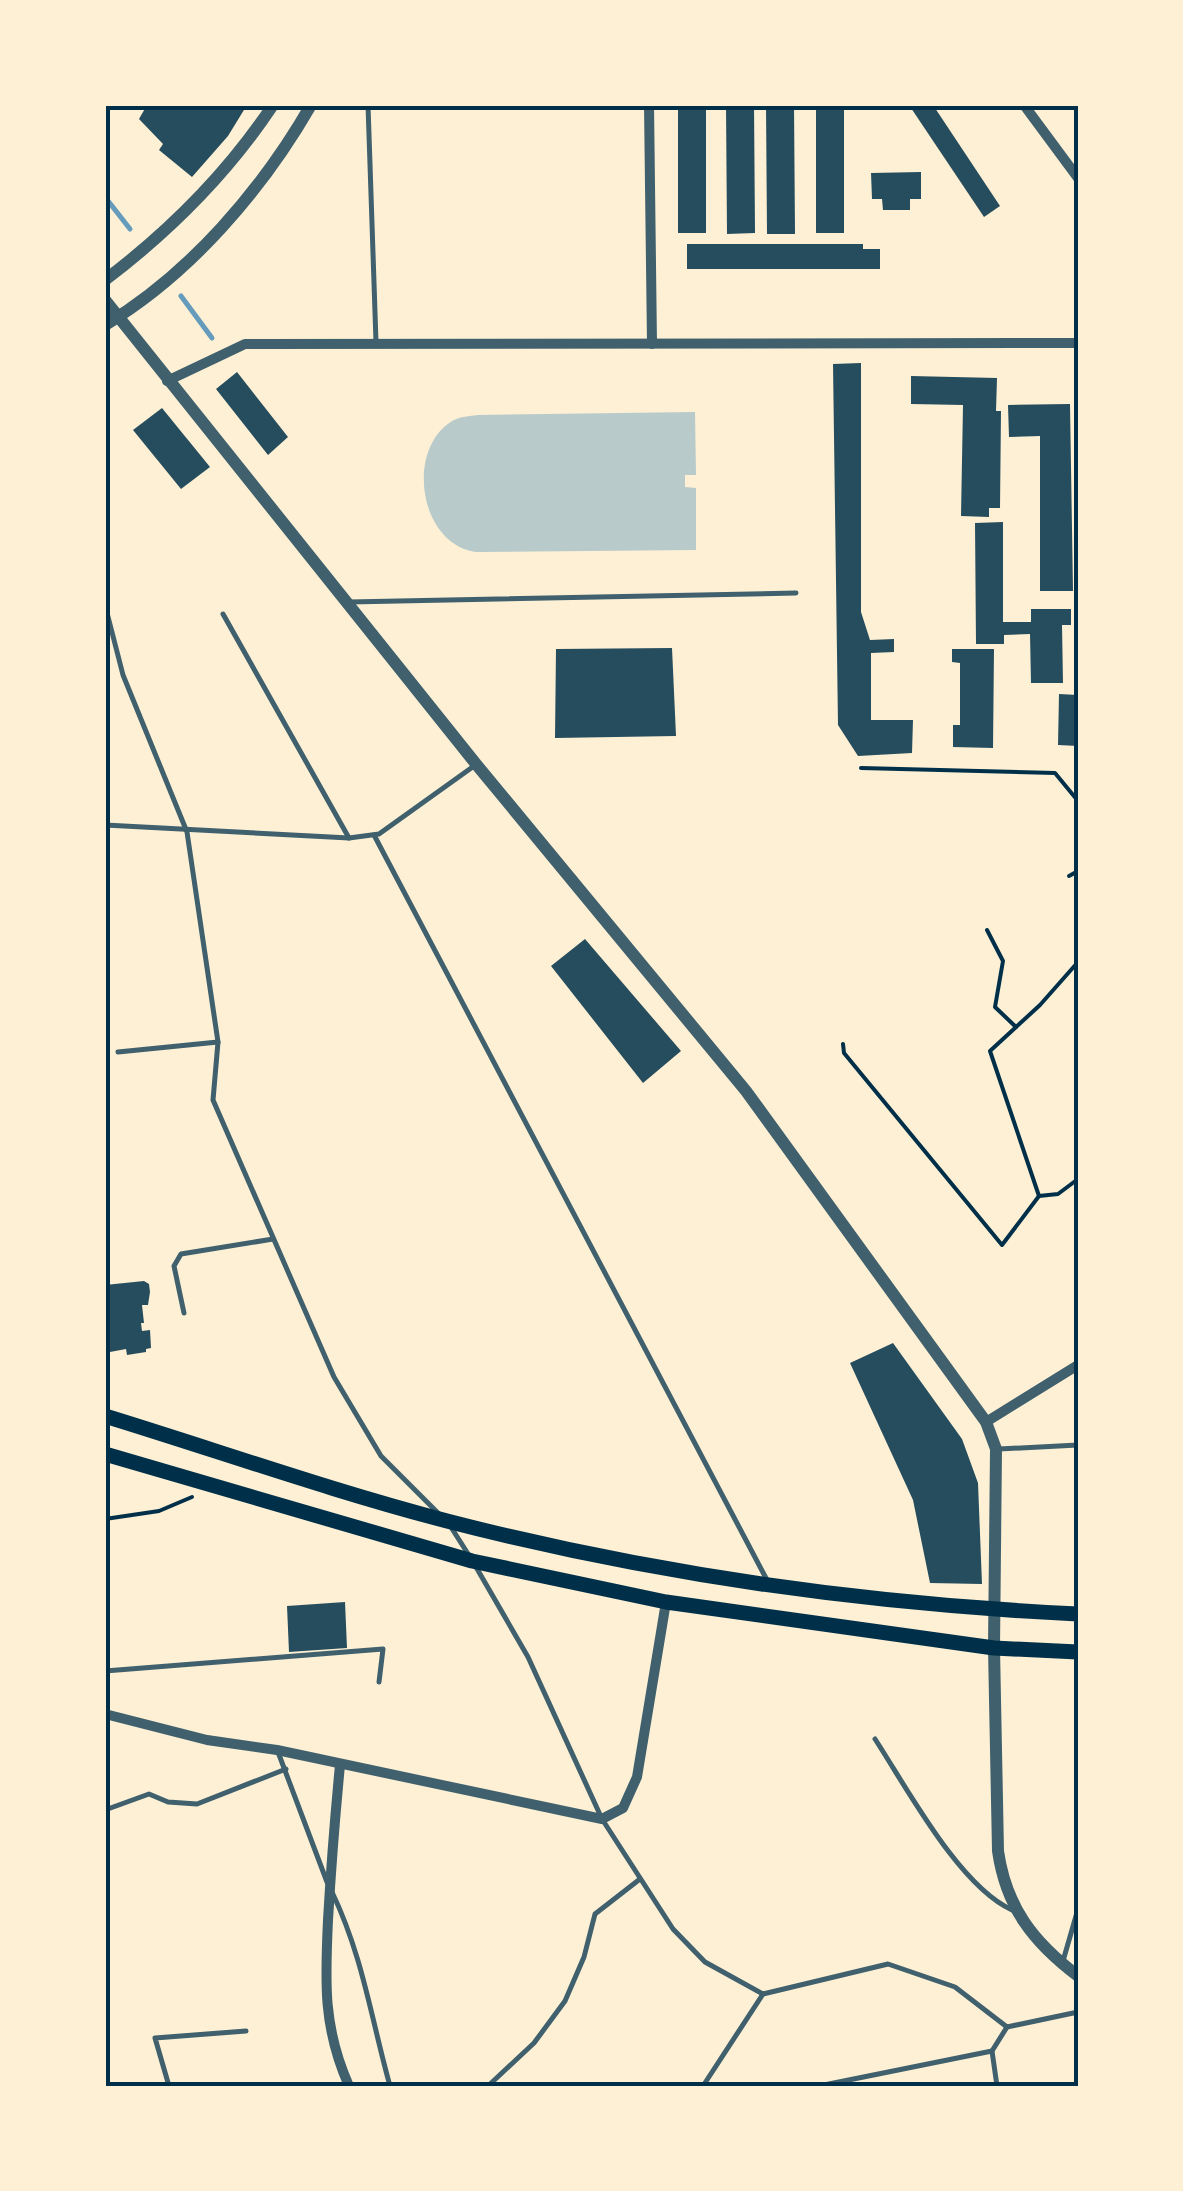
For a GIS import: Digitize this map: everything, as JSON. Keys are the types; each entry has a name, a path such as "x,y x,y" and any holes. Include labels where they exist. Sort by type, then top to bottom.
{"main road":[{"path":"105,1416 447,1521 660,1567 995,1610 1078,1614"},
{"path":"105,1454 472,1562 666,1602 994,1648 1078,1652"}],"street":[{"path":"105,280 182,216 251,138 273,105"},
{"path":"105,325 223,229 273,164 311,105"},
{"path":"650,105 652,344"},
{"path":"1024,105 1078,178"},
{"path":"105,300 476,764 746,1091 986,1422 996,1448 994,1648 998,1852 1002,1881 1015,1911 1062,1964 1078,1976"},
{"path":"167,381 245,344 1078,343"},
{"path":"986,1422 1078,1365"},
{"path":"105,1714 207,1740 277,1750 602,1819 623,1808 632,1795 666,1602"},
{"path":"340,1765 324,1973 328,2026 350,2086"}],"lane":[{"path":"368,105 376,344"},
{"path":"348,602 796,593"},
{"path":"105,606 123,675 187,832 218,1042 212,1100 334,1377 381,1456 447,1521 472,1562 528,1658 602,1819 640,1879 673,1929 705,1962 763,1994 888,1964 955,1987 1007,2027"},
{"path":"223,614 350,838"},
{"path":"105,825 187,832 350,838 374,835 403,819 476,764"},
{"path":"374,835 769,1584"},
{"path":"118,1052 218,1042"},
{"path":"184,1313 174,1266 181,1254 273,1239"},
{"path":"996,1448 1078,1446"},
{"path":"105,1671 383,1650 379,1682"},
{"path":"875,1739 949,1852 996,1902 1015,1911"},
{"path":"277,1750 328,1885 352,1934 390,2086"},
{"path":"105,1810 149,1794 168,1802 197,1804 286,1769"},
{"path":"488,2086 534,2043 565,2001 584,1957 595,1914 640,1879"},
{"path":"1062,1964 1078,1909"},
{"path":"703,2086 763,1994"},
{"path":"997,2086 992,2052 1007,2027 1078,2012"},
{"path":"169,2086 155,2038 246,2031"},
{"path":"819,2086 992,2052"}],"path":[{"path":"861,768 1055,773 1078,801"},
{"path":"1069,876 1078,871"},
{"path":"987,930 1003,962 994,1007 1016,1027"},
{"path":"1039,1196 990,1051 1040,1005 1078,962"},
{"path":"843,1044 844,1053 1002,1244 1039,1196 1058,1194 1078,1179"},
{"path":"105,1520 159,1511 216,1486"}],"shaded area":[{"path":"695,412 696,475 685,475 685,487 696,488 696,550 476,552 456,545 441,532 431,514 424,472 429,451 438,433 456,419 477,415"}],"building":[{"path":"147,105 247,105 228,136 192,177 159,150 163,144 139,119"},
{"path":"678,105 706,105 706,233 678,233"},
{"path":"726,105 754,105 755,233 727,234"},
{"path":"766,105 794,105 795,234 767,234"},
{"path":"816,105 844,105 844,233 816,233"},
{"path":"909,105 933,105 1000,206 984,217"},
{"path":"921,172 921,199 910,199 910,210 883,210 882,199 872,199 871,173"},
{"path":"687,244 863,244 863,249 880,249 880,269 687,269"},
{"path":"861,363 861,612 870,640 894,639 894,652 871,653 871,720 913,720 912,753 858,756 838,725 833,364"},
{"path":"237,372 288,437 268,455 216,389"},
{"path":"911,376 997,378 996,411 1001,411 1000,508 989,508 989,517 961,516 963,405 911,404"},
{"path":"1070,404 1073,591 1040,591 1040,436 1009,437 1008,405"},
{"path":"162,408 210,467 181,489 133,430"},
{"path":"1003,522 1003,622 1031,622 1031,609 1071,609 1071,625 1062,625 1063,683 1031,683 1030,634 1004,635 1004,644 976,644 975,523"},
{"path":"672,648 676,736 555,738 556,649"},
{"path":"952,649 994,649 993,748 953,747 953,725 960,725 960,663 952,662"},
{"path":"1059,694 1078,695 1078,746 1058,745"},
{"path":"585,939 681,1051 643,1083 551,966"},
{"path":"144,1281 150,1292 148,1305 142,1305 141,1323 142,1331 150,1330 151,1348 127,1355 126,1349 110,1352 105,1342 105,1285"},
{"path":"893,1343 962,1439 978,1483 982,1584 930,1583 913,1500 850,1363"},
{"path":"345,1602 347,1648 289,1652 287,1606"}],"waterway":[{"path":"105,197 130,229"},
{"path":"181,296 212,338"}]}
